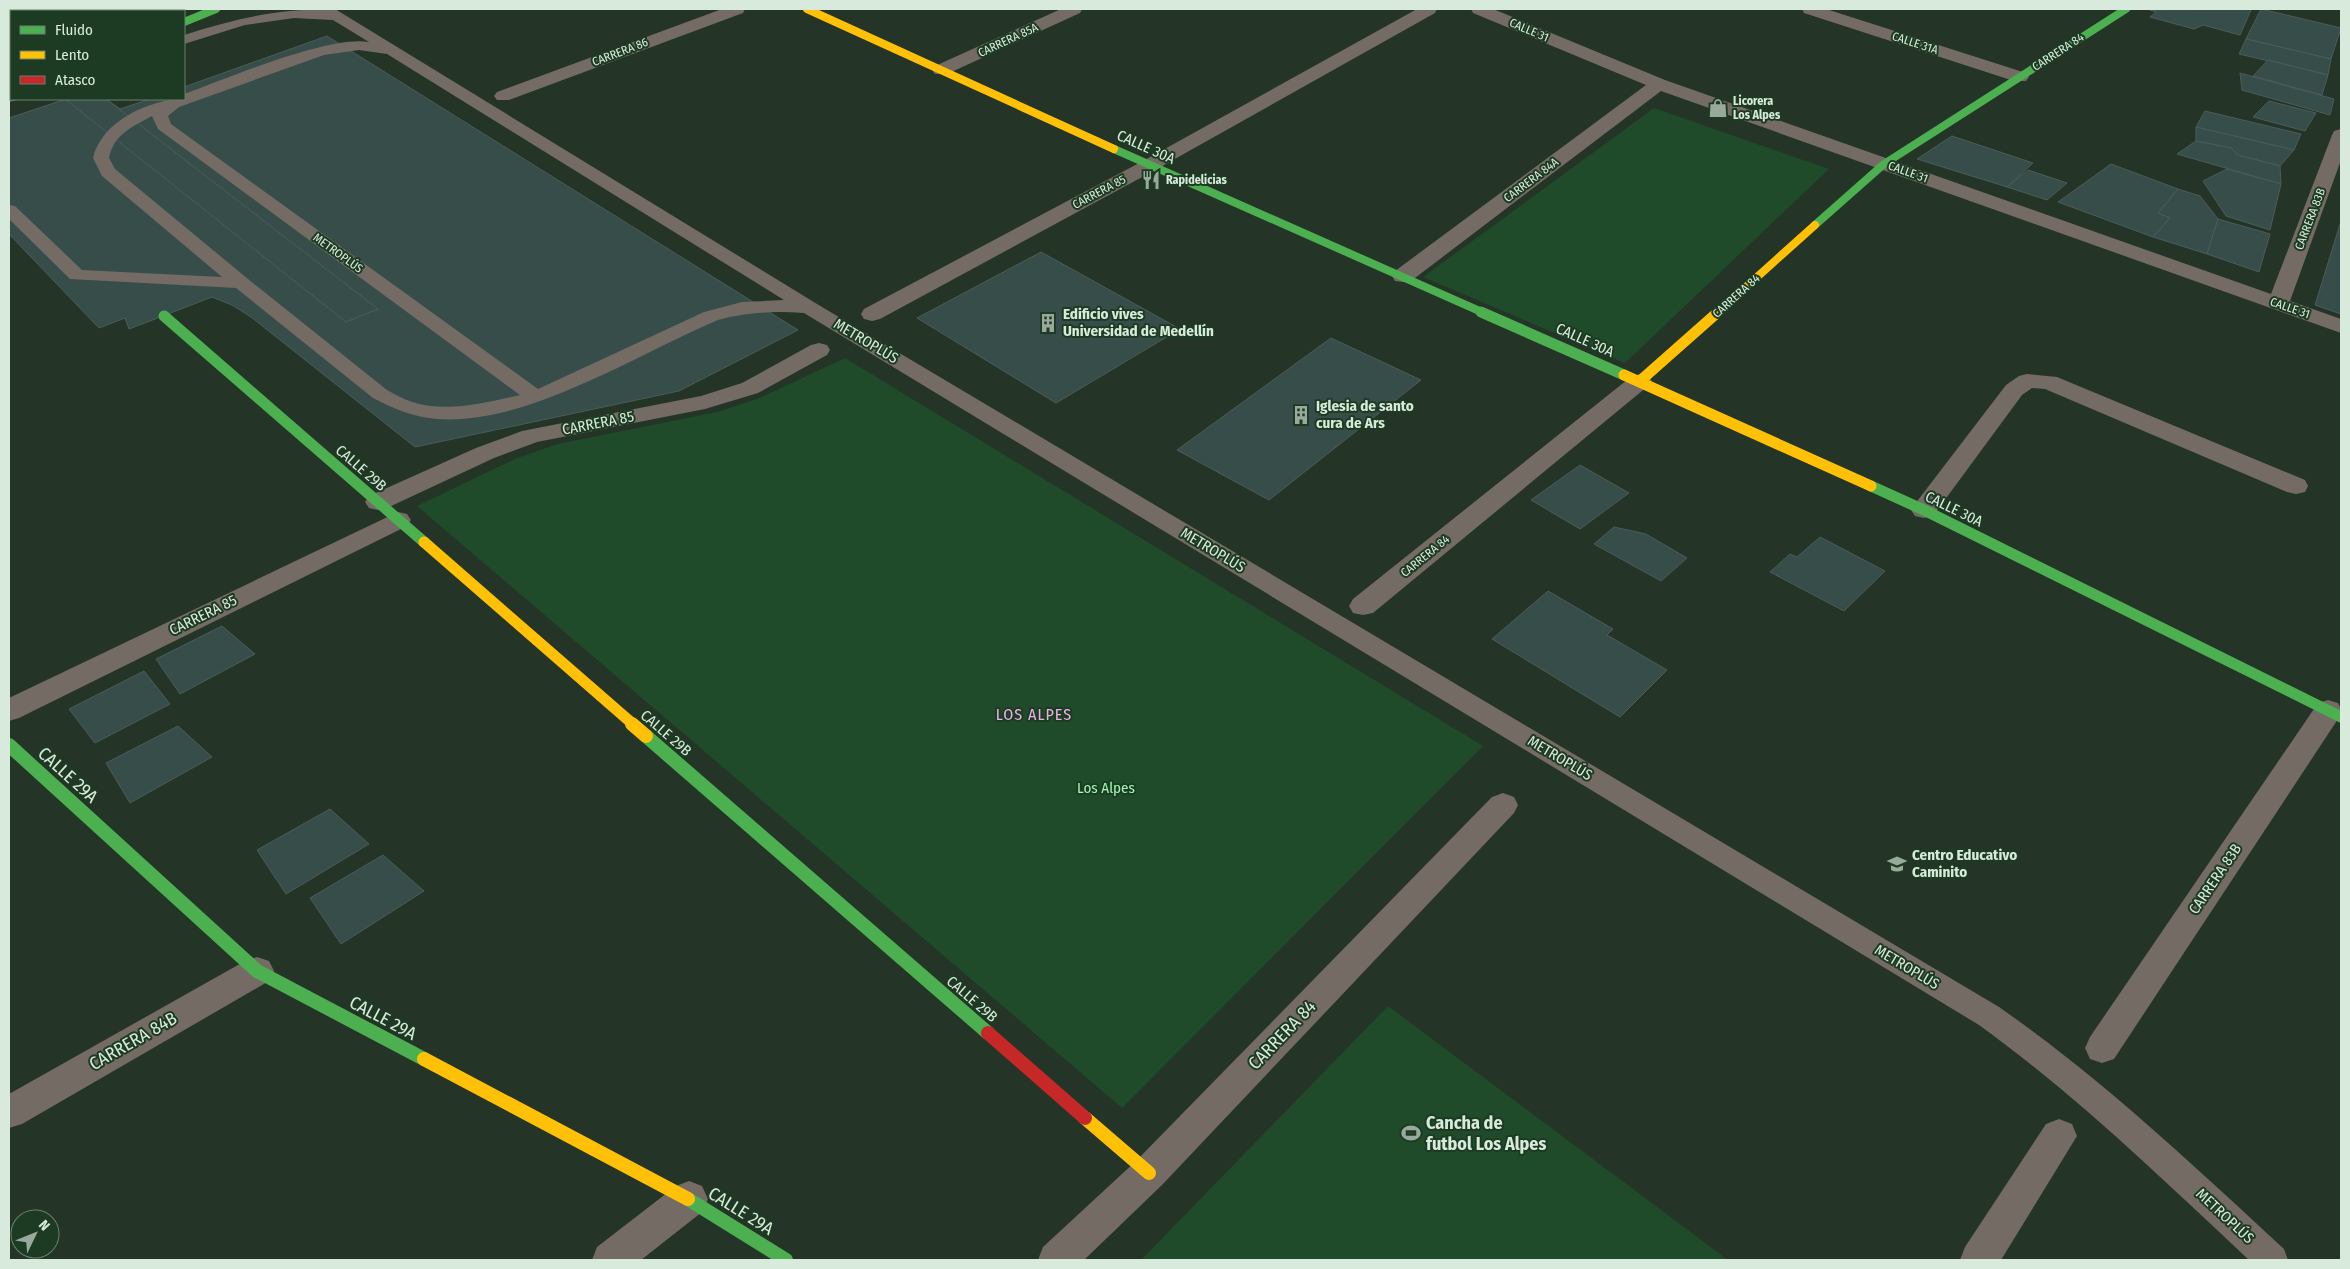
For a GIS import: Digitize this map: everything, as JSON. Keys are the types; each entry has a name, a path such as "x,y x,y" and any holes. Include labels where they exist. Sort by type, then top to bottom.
{"street":[{"path":"185,16 216,9 185,22"},
{"name":"CARRERA 86","path":"503,96 737,9"},
{"name":"CALLE 30A","path":"808,9 1150,165 1924,510 2334,714"},
{"name":"CARRERA 85A","path":"941,70 1074,9"},
{"name":"CARRERA 85","path":"872,314 1150,165 1429,9"},
{"name":"CALLE 31","path":"1479,9 1659,84 2341,326"},
{"name":"CALLE 31A","path":"1810,9 2020,77"},
{"name":"CARRERA 84","path":"1363,606 1640,382 1884,164 2126,9"},
{"name":"CARRERA 84A","path":"1402,276 1659,84"},
{"name":"CARRERA 83B","path":"2278,304 2341,135"},
{"name":"CALLE 29B","path":"164,316 1149,1174"},
{"name":"CARRERA 85","path":"378,502 485,453 531,436 705,402 750,388 819,350"},
{"path":"1924,510 2014,390 2027,381 2049,382 2296,486"},
{"name":"CARRERA 85","path":"9,710 398,520"},
{"name":"CARRERA 83B","path":"2102,1048 2334,714"},
{"name":"CALLE 29A","path":"9,745 257,971 689,1199 786,1260"},
{"name":"CARRERA 84","path":"1058,1260 1149,1174 1503,805"},
{"name":"CARRERA 84B","path":"9,1112 257,971"},
{"path":"1979,1260 2059,1136"},
{"path":"611,1260 689,1199"}],"lane":[{"name":"METROPLÚS","path":"185,40 262,16 330,12 810,308 1989,1016 2026,1041 2083,1085 2272,1260"},
{"name":"METROPLÚS","path":"185,100 321,51 359,45 397,53"},
{"name":"METROPLÚS","path":"184,100 146,113 119,128 103,149 101,158 108,172 241,283 380,394 406,407 438,412 483,410 536,397 677,330 712,316 742,308 772,305 810,308"},
{"name":"METROPLÚS","path":"173,104 160,115 164,126 536,397"},
{"path":"9,210 78,275 241,283"}],"shaded area":[{"path":"9,9 167,9 10,10 9,56"}],"green space":[{"path":"1654,108 1829,169 1625,363 1423,277"},
{"name":"Los Alpes","path":"845,358 1483,746 1122,1108 417,506 517,458 558,444 717,412 757,399"},
{"name":"Cancha de futbol Los Alpes","path":"1388,1006 1728,1260 1141,1260"}],"building":[{"path":"2261,9 2341,28 2331,59 2246,39"},
{"path":"2150,10 2251,10 2240,35 2203,25 2194,29 2150,17 2156,12"},
{"path":"327,36 798,330 679,391 415,447 251,317 232,305 212,297 129,329 125,318 99,328 9,234 9,118 63,100 107,100 120,109 147,100 185,100 185,87"},
{"path":"2246,39 2331,59 2328,75 2239,54"},
{"path":"2268,60 2328,75 2322,95 2253,76"},
{"path":"2240,73 2334,99 2330,115 2242,90"},
{"path":"66,100 107,100 378,309 346,322"},
{"path":"2269,101 2316,113 2305,131 2253,117"},
{"path":"2205,111 2301,134 2294,150 2196,127"},
{"path":"2196,127 2294,150 2280,166 2238,155 2231,148 2196,141"},
{"path":"1952,136 2033,163 2007,187 1917,159"},
{"path":"2196,141 2231,148 2238,155 2280,166 2281,184 2177,154"},
{"path":"2111,164 2178,189 2158,213 2170,218 2153,237 2058,202"},
{"path":"2227,169 2281,184 2270,230 2226,216 2203,181"},
{"path":"2028,170 2067,183 2047,200 2007,187"},
{"path":"2178,189 2200,196 2218,219 2207,254 2153,237 2170,218 2158,213"},
{"path":"2218,219 2270,234 2259,272 2207,254"},
{"path":"2341,221 2341,314 2315,305"},
{"name":"Edificio vives Universidad de Medellín","path":"1041,252 1180,329 1056,403 917,318"},
{"name":"Iglesia de santo cura de Ars","path":"1331,338 1421,380 1269,500 1177,450"},
{"path":"1580,465 1629,493 1580,529 1531,500"},
{"path":"1614,527 1646,534 1687,558 1661,581 1594,544"},
{"path":"1820,537 1885,571 1844,611 1770,572 1790,554 1797,557"},
{"path":"1548,591 1613,629 1607,635 1667,670 1620,717 1492,639"},
{"path":"222,626 255,654 180,694 156,659"},
{"path":"144,671 170,704 95,743 69,709"},
{"path":"178,726 212,757 130,803 106,763"},
{"path":"330,809 369,844 286,894 257,850"},
{"path":"383,855 424,891 341,944 310,898"}],"traffic: fast":[{"path":"185,22 216,9"},
{"path":"1815,225 1884,164 2126,9"},
{"path":"1114,149 1624,375"},
{"path":"164,316 424,542"},
{"path":"1871,486 1924,510 2341,717"},
{"path":"646,736 988,1033"},
{"path":"9,745 257,971 424,1059"},
{"path":"688,1199 786,1260"}],"traffic: slow":[{"path":"807,9 1114,149"},
{"path":"1640,381 1815,225"},
{"path":"1624,375 1871,486"},
{"path":"424,542 646,736"},
{"path":"424,1059 688,1199"},
{"path":"1085,1118 1149,1173"}],"traffic: jam":[{"path":"988,1033 1085,1118"}],"place":[{"name":"Licorera Los Alpes","path":"1718,108"},
{"name":"Rapidelicias","path":"1151,180"},
{"name":"Edificio vives Universidad de Medellín","path":"1048,323"},
{"name":"Iglesia de santo cura de Ars","path":"1301,415"},
{"name":"Centro Educativo Caminito","path":"1897,864"},
{"name":"Cancha de futbol Los Alpes","path":"1411,1133"}],"district":[{"name":"LOS ALPES","path":"1034,714"}]}
